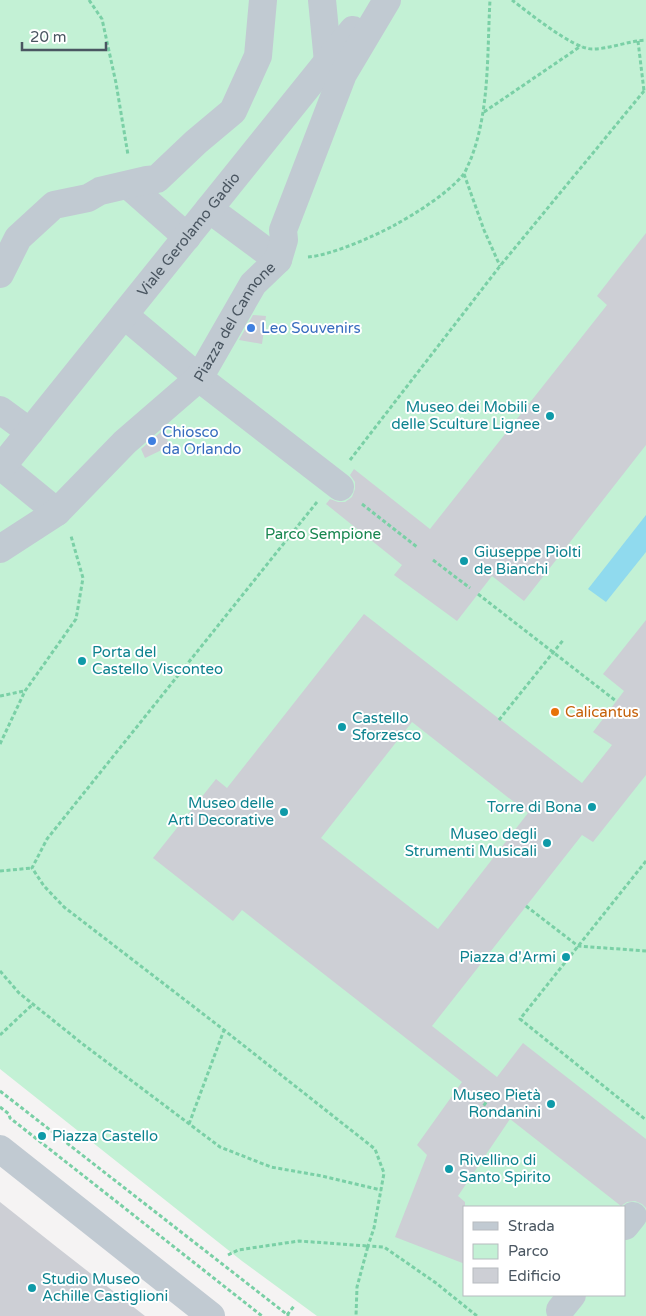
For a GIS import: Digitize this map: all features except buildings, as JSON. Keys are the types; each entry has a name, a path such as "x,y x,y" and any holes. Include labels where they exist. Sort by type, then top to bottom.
{"street":[{"path":"0,274 18,238 54,206 88,198 100,191 157,179 196,142 233,111 258,56 263,0"},
{"path":"322,0 328,62"},
{"name":"Viale Gerolamo Gadio","path":"1,468 378,0"},
{"name":"Piazza del Cannone","path":"0,549 57,512 125,442 199,378 253,284 278,260 284,240 283,230 343,74 387,0"},
{"path":"128,185 187,237"},
{"path":"209,209 278,260"},
{"path":"124,315 199,378 337,484"},
{"path":"0,410 30,432"},
{"path":"1,468 57,512"},
{"path":"0,1149 211,1316"}],"path":[{"path":"89,0 102,19 116,83 129,157 128,185"},
{"path":"278,260 313,257 353,244 380,232 405,219 436,198 464,174 477,143 484,112 490,0"},
{"path":"512,0 570,42 590,50 646,40"},
{"path":"32,868 47,839 337,484 500,266 645,91 638,40"},
{"path":"484,112 581,46"},
{"path":"464,174 484,230 500,266"},
{"path":"337,484 416,547"},
{"path":"0,744 24,691 76,620 83,578 69,530 57,512"},
{"path":"433,560 470,588"},
{"path":"478,594 616,701"},
{"path":"499,720 564,639"},
{"path":"0,696 24,691"},
{"path":"646,861 520,1019 646,1120"},
{"path":"0,871 32,868"},
{"path":"32,868 44,886 64,907 375,1149 384,1172 382,1190 374,1228 357,1287 356,1316"},
{"path":"526,906 578,946 646,951"},
{"path":"0,971 19,993 84,1045 220,1147 271,1167 322,1176 382,1190"},
{"path":"0,1035 33,1004"},
{"path":"189,1124 224,1030"},
{"path":"0,1091 288,1316 294,1306"},
{"path":"480,1110 487,1101"},
{"path":"0,1106 9,1114 10,1118 262,1316"},
{"path":"228,1255 238,1250 299,1242 384,1247 436,1283 477,1316"}],"green space":[{"name":"Parco Sempione","path":"0,0 646,0 646,1316 317,1316 242,1261 0,1069"}],"water":[{"path":"646,515 646,552 606,602 588,589"}],"place":[{"name":"Leo Souvenirs","path":"251,328"},
{"name":"Museo dei Mobili e delle Sculture Lignee","path":"550,416"},
{"name":"Chiosco da Orlando","path":"152,441"},
{"name":"Giuseppe Piolti de Bianchi","path":"464,561"},
{"name":"Porta del Castello Visconteo","path":"82,661"},
{"name":"Calicantus","path":"555,712"},
{"name":"Castello Sforzesco","path":"342,727"},
{"name":"Torre di Bona","path":"592,807"},
{"name":"Museo delle Arti Decorative","path":"284,812"},
{"name":"Museo degli Strumenti Musicali","path":"547,843"},
{"name":"Piazza d'Armi","path":"566,957"},
{"name":"Museo Pietà Rondanini","path":"551,1104"},
{"name":"Piazza Castello","path":"42,1136"},
{"name":"Rivellino di Santo Spirito","path":"449,1169"},
{"name":"Studio Museo Achille Castiglioni","path":"32,1288"}]}
